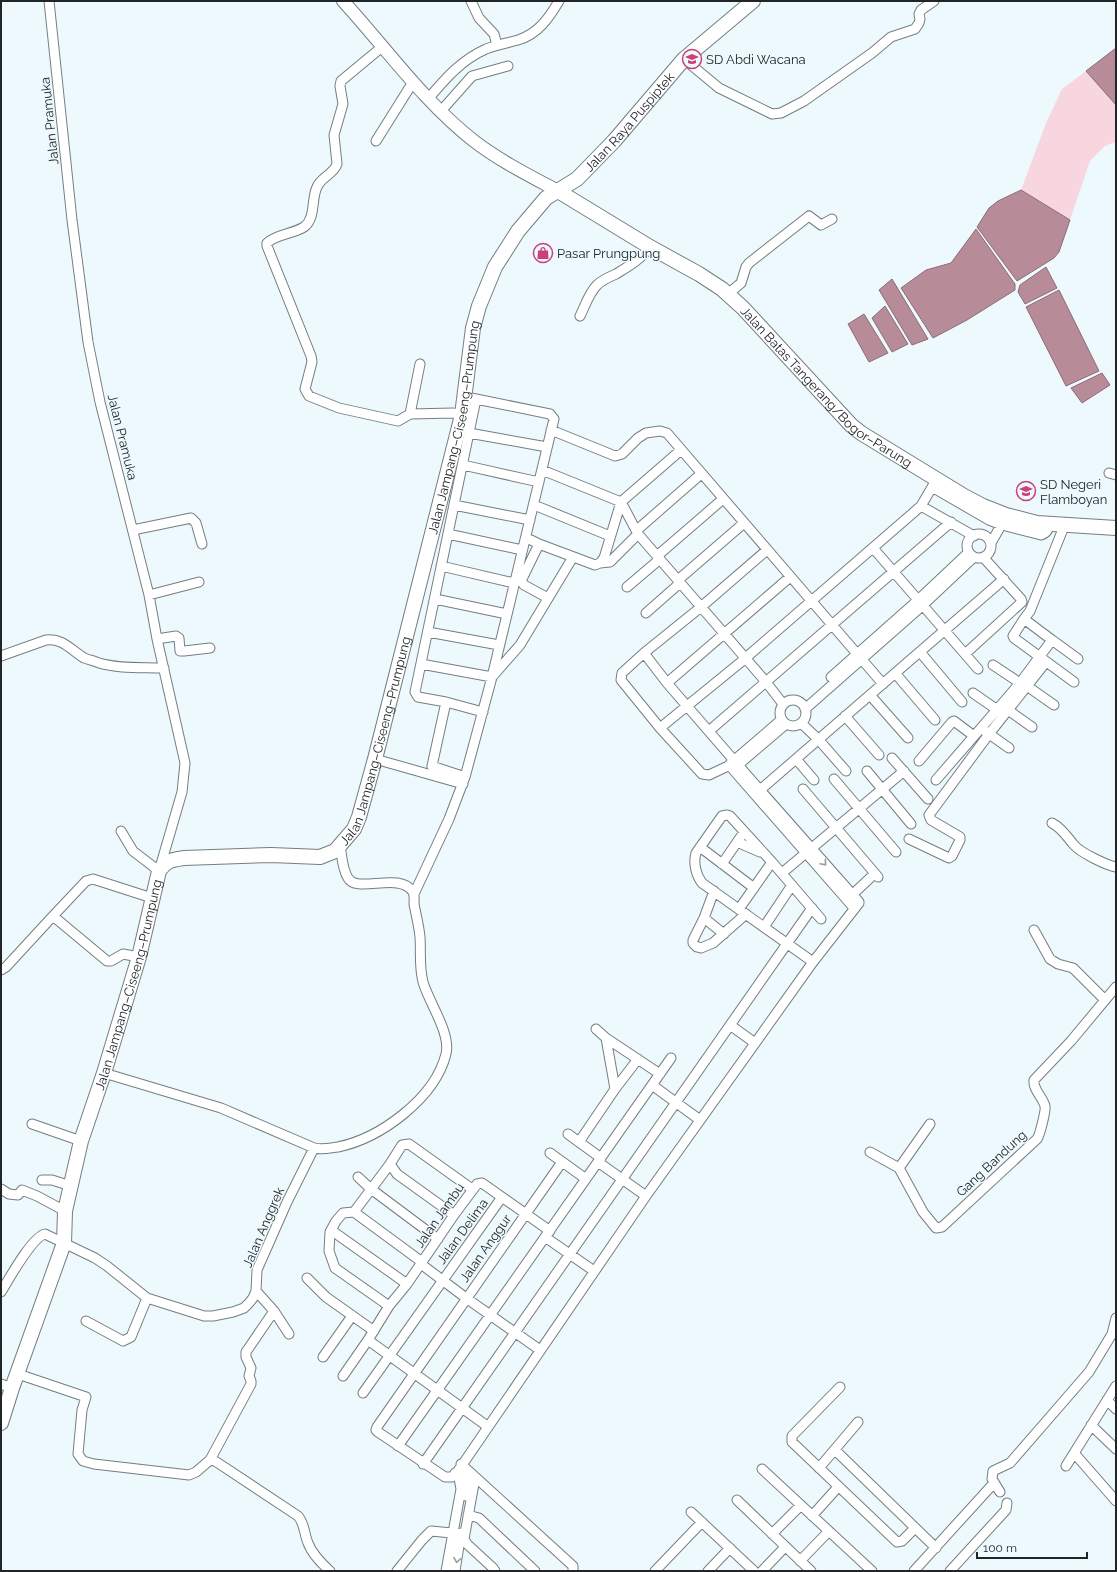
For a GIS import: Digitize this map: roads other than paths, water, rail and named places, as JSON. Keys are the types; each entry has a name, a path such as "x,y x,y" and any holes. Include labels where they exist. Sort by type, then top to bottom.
{"main road":[{"name":"Jalan Raya Puspiptek","path":"558,191 577,179 594,163 684,59 753,1"},
{"path":"349,3 382,47 428,99 481,147 558,191"},
{"name":"Jalan Batas Tangerang/Bogor–Parung","path":"558,191 650,247 699,274 728,294 743,308 851,425 934,483 964,496 991,515 1004,520 1116,528"},
{"name":"Jalan Jampang–Ciseeng–Prumpung","path":"1,1423 7,1386 18,1374 64,1243 65,1211 81,1141 104,1073 139,957 158,871 166,862 184,858 271,855 320,857 335,851 354,829 376,759 462,415 471,397 473,328 479,306 492,273 509,244 546,198 558,191"}],"street":[{"name":"Jalan Pramuka","path":"49,1 72,213 88,342 100,402 149,595 157,639 185,763 182,792 158,871"},
{"path":"471,1 479,18 494,34 497,45"},
{"path":"428,99 449,74 485,50 497,45 518,40 536,32 559,1"},
{"path":"684,59 719,88 772,114 777,114 804,101 872,53 891,37 915,29 919,23 919,14 921,10 934,1"},
{"path":"382,47 342,81 340,86 343,104 334,135 337,164 336,168 319,183 316,188 311,216 308,223 301,228 272,240 267,243 267,246 311,356 312,362 306,393 339,408 398,421 410,414 453,413 462,415"},
{"path":"441,111 472,76 508,66"},
{"path":"376,141 414,82"},
{"path":"728,294 741,283 746,267 749,263 809,216 821,225 832,219"},
{"path":"580,316 596,286 631,265 644,255 650,247"},
{"path":"410,414 420,364"},
{"path":"104,1073 221,1108 314,1148 328,1150 349,1145 382,1129 414,1104 430,1086 439,1071 446,1054 446,1046 443,1027 428,997 423,982 420,966 420,936 414,894 449,819 464,780 483,712 492,677 554,419 550,414 471,397 469,433 463,465 415,692 418,697 446,702 483,712"},
{"path":"551,430 615,456 622,454 646,433 660,431 666,433 883,684"},
{"path":"469,433 547,447"},
{"path":"600,563 604,558 620,502 680,450"},
{"path":"463,465 539,482"},
{"path":"542,470 620,502 637,532 766,682 783,704"},
{"path":"548,598 524,585 521,581 535,542 595,565 610,562 637,532 701,474"},
{"path":"660,728 745,658 921,506 934,483"},
{"path":"627,587 723,499"},
{"path":"454,505 530,520"},
{"path":"803,706 975,555 990,552 990,543 987,537 977,535 921,506"},
{"path":"539,507 610,536"},
{"path":"965,654 1022,602 1004,579 975,555 968,543 977,535 991,515"},
{"path":"133,530 191,518 196,523 202,544"},
{"path":"990,543 1004,520"},
{"path":"709,732 951,522"},
{"path":"646,613 744,523"},
{"path":"1065,524 1030,611 1013,636 1042,660 1074,682"},
{"path":"448,534 522,550"},
{"path":"873,548 978,669"},
{"path":"767,550 702,607 644,653 622,673 621,680 660,728 702,774 709,775 732,765 784,722"},
{"path":"492,677 520,645 573,557"},
{"path":"441,566 514,583"},
{"path":"667,683 790,577"},
{"path":"760,790 1004,579"},
{"path":"149,595 199,582"},
{"path":"434,599 507,614"},
{"path":"1024,619 1078,659"},
{"path":"428,632 499,645"},
{"path":"157,639 176,636 179,638 180,651 210,648"},
{"path":"1,656 52,639 69,646 85,658 118,667 164,668"},
{"path":"909,839 949,858 952,856 960,838 931,820 928,815 1008,710 1023,684 1042,660 1052,640"},
{"path":"920,652 962,702"},
{"path":"644,653 667,683 709,732 732,765 809,851 853,894 859,902 755,1043 646,1196 452,1478 445,1477 423,1464 398,1446 671,1058"},
{"path":"421,664 492,677"},
{"path":"993,665 1054,705"},
{"path":"895,673 936,720"},
{"path":"936,780 996,709 1023,684"},
{"path":"973,694 996,709"},
{"path":"870,695 908,738"},
{"path":"792,700 803,706 806,714 801,723 791,726 784,722 780,714 780,709 783,704 792,700"},
{"path":"446,702 432,766 464,780"},
{"path":"1008,710 1032,727"},
{"path":"845,716 879,755"},
{"path":"919,761 954,721 974,736"},
{"path":"801,723 818,739 846,771"},
{"path":"981,728 1009,748"},
{"path":"892,758 928,799"},
{"path":"376,759 464,780"},
{"path":"796,759 814,780"},
{"path":"732,765 760,790 854,908"},
{"path":"867,771 911,824"},
{"path":"782,873 904,771"},
{"path":"834,779 896,852"},
{"path":"803,790 836,828 874,878 853,894"},
{"path":"814,962 699,879 694,859 700,847 722,816 730,816 782,873 821,919"},
{"path":"1052,823 1060,827 1079,849 1110,866 1116,867"},
{"path":"121,832 133,851 158,871"},
{"path":"722,864 744,832"},
{"path":"737,842 765,854"},
{"path":"340,846 346,874 352,882 366,884 385,882 394,883 409,889 414,894"},
{"path":"700,847 754,888"},
{"path":"714,891 704,918 693,940 693,943 701,948 713,943 724,934 743,912 754,888 772,862"},
{"path":"1,970 6,968 86,881 93,879 152,898"},
{"path":"764,927 792,885"},
{"path":"423,1464 812,908"},
{"path":"53,916 108,961 115,960 124,954 139,957"},
{"path":"704,918 724,934"},
{"path":"1034,930 1050,959 1058,964 1073,968 1106,1000"},
{"name":"Gang Bandung","path":"899,1168 927,1218 936,1228 942,1227 1037,1139 1045,1108 1034,1086 1034,1080 1071,1042 1116,987"},
{"path":"730,1025 755,1043"},
{"path":"596,1029 606,1038 660,1074"},
{"path":"606,1038 615,1088"},
{"path":"579,1142 615,1088 638,1058"},
{"path":"652,1085 700,1120"},
{"path":"32,1124 81,1141"},
{"path":"870,1152 899,1168 930,1124"},
{"path":"568,1134 622,1180 646,1196"},
{"path":"354,1212 390,1164 402,1145 409,1144 472,1190"},
{"name":"Jalan Anggrek","path":"256,1291 257,1270 314,1148"},
{"path":"550,1154 586,1179"},
{"name":"Jalan Anggur","path":"398,1446 378,1432 376,1427 562,1162"},
{"path":"390,1164 397,1174 454,1215"},
{"path":"358,1177 371,1189 438,1239"},
{"path":"42,1180 52,1180 71,1186"},
{"name":"Jalan Jambu","path":"343,1376 389,1306 407,1284 472,1190 479,1183 482,1183 502,1197"},
{"path":"1,1189 9,1194 18,1195 22,1190 65,1211"},
{"path":"502,1197 525,1214 570,1254 594,1271"},
{"name":"Jalan Delima","path":"363,1393 502,1197"},
{"path":"389,1306 335,1268 330,1251 331,1230 343,1213 354,1212 466,1298 540,1350"},
{"path":"331,1230 407,1284"},
{"path":"1,1292 20,1261 38,1237 45,1234 95,1258 147,1298 204,1316 223,1315 244,1308 249,1303 256,1291 274,1311 289,1334"},
{"path":"307,1278 320,1292 374,1331"},
{"path":"86,1321 123,1341 131,1337 147,1298"},
{"path":"18,1374 86,1397 82,1410 78,1454 86,1462 189,1475 196,1472 210,1460 251,1384 249,1376 251,1368 246,1357 246,1352 274,1311"},
{"path":"323,1357 352,1316"},
{"path":"1000,1492 992,1479 993,1471 1010,1463 1089,1372 1112,1334 1116,1318"},
{"path":"368,1340 463,1407 487,1426"},
{"path":"1066,1466 1116,1386"},
{"path":"840,1387 791,1439 794,1445 897,1542 902,1541 915,1528"},
{"path":"1107,1400 1116,1409"},
{"path":"819,1468 858,1422"},
{"path":"1091,1425 1116,1449"},
{"path":"835,1450 936,1548"},
{"path":"1074,1453 1116,1501"},
{"path":"210,1460 215,1461 298,1516 303,1521 307,1542 311,1550 330,1571"},
{"path":"458,1469 475,1478 573,1566 573,1571"},
{"path":"455,1571 459,1536 461,1489 458,1469"},
{"path":"762,1469 872,1571"},
{"path":"446,1571 468,1515 475,1478"},
{"path":"914,1571 994,1483"},
{"path":"812,1516 838,1486"},
{"path":"737,1500 811,1571"},
{"path":"950,1571 1006,1510 1007,1503"},
{"path":"772,1534 801,1505"},
{"path":"691,1512 754,1571"},
{"path":"468,1515 479,1518 535,1571"},
{"path":"655,1571 702,1522"},
{"path":"397,1571 426,1534 431,1531 459,1536 495,1571"},
{"path":"800,1560 829,1531"},
{"path":"762,1571 785,1547"},
{"path":"708,1571 730,1548"}],"place":[{"name":"SD Abdi Wacana","path":"692,59"},
{"name":"Pasar Prungpung","path":"543,253"},
{"name":"SD Negeri Flamboyan","path":"1026,491"}]}
